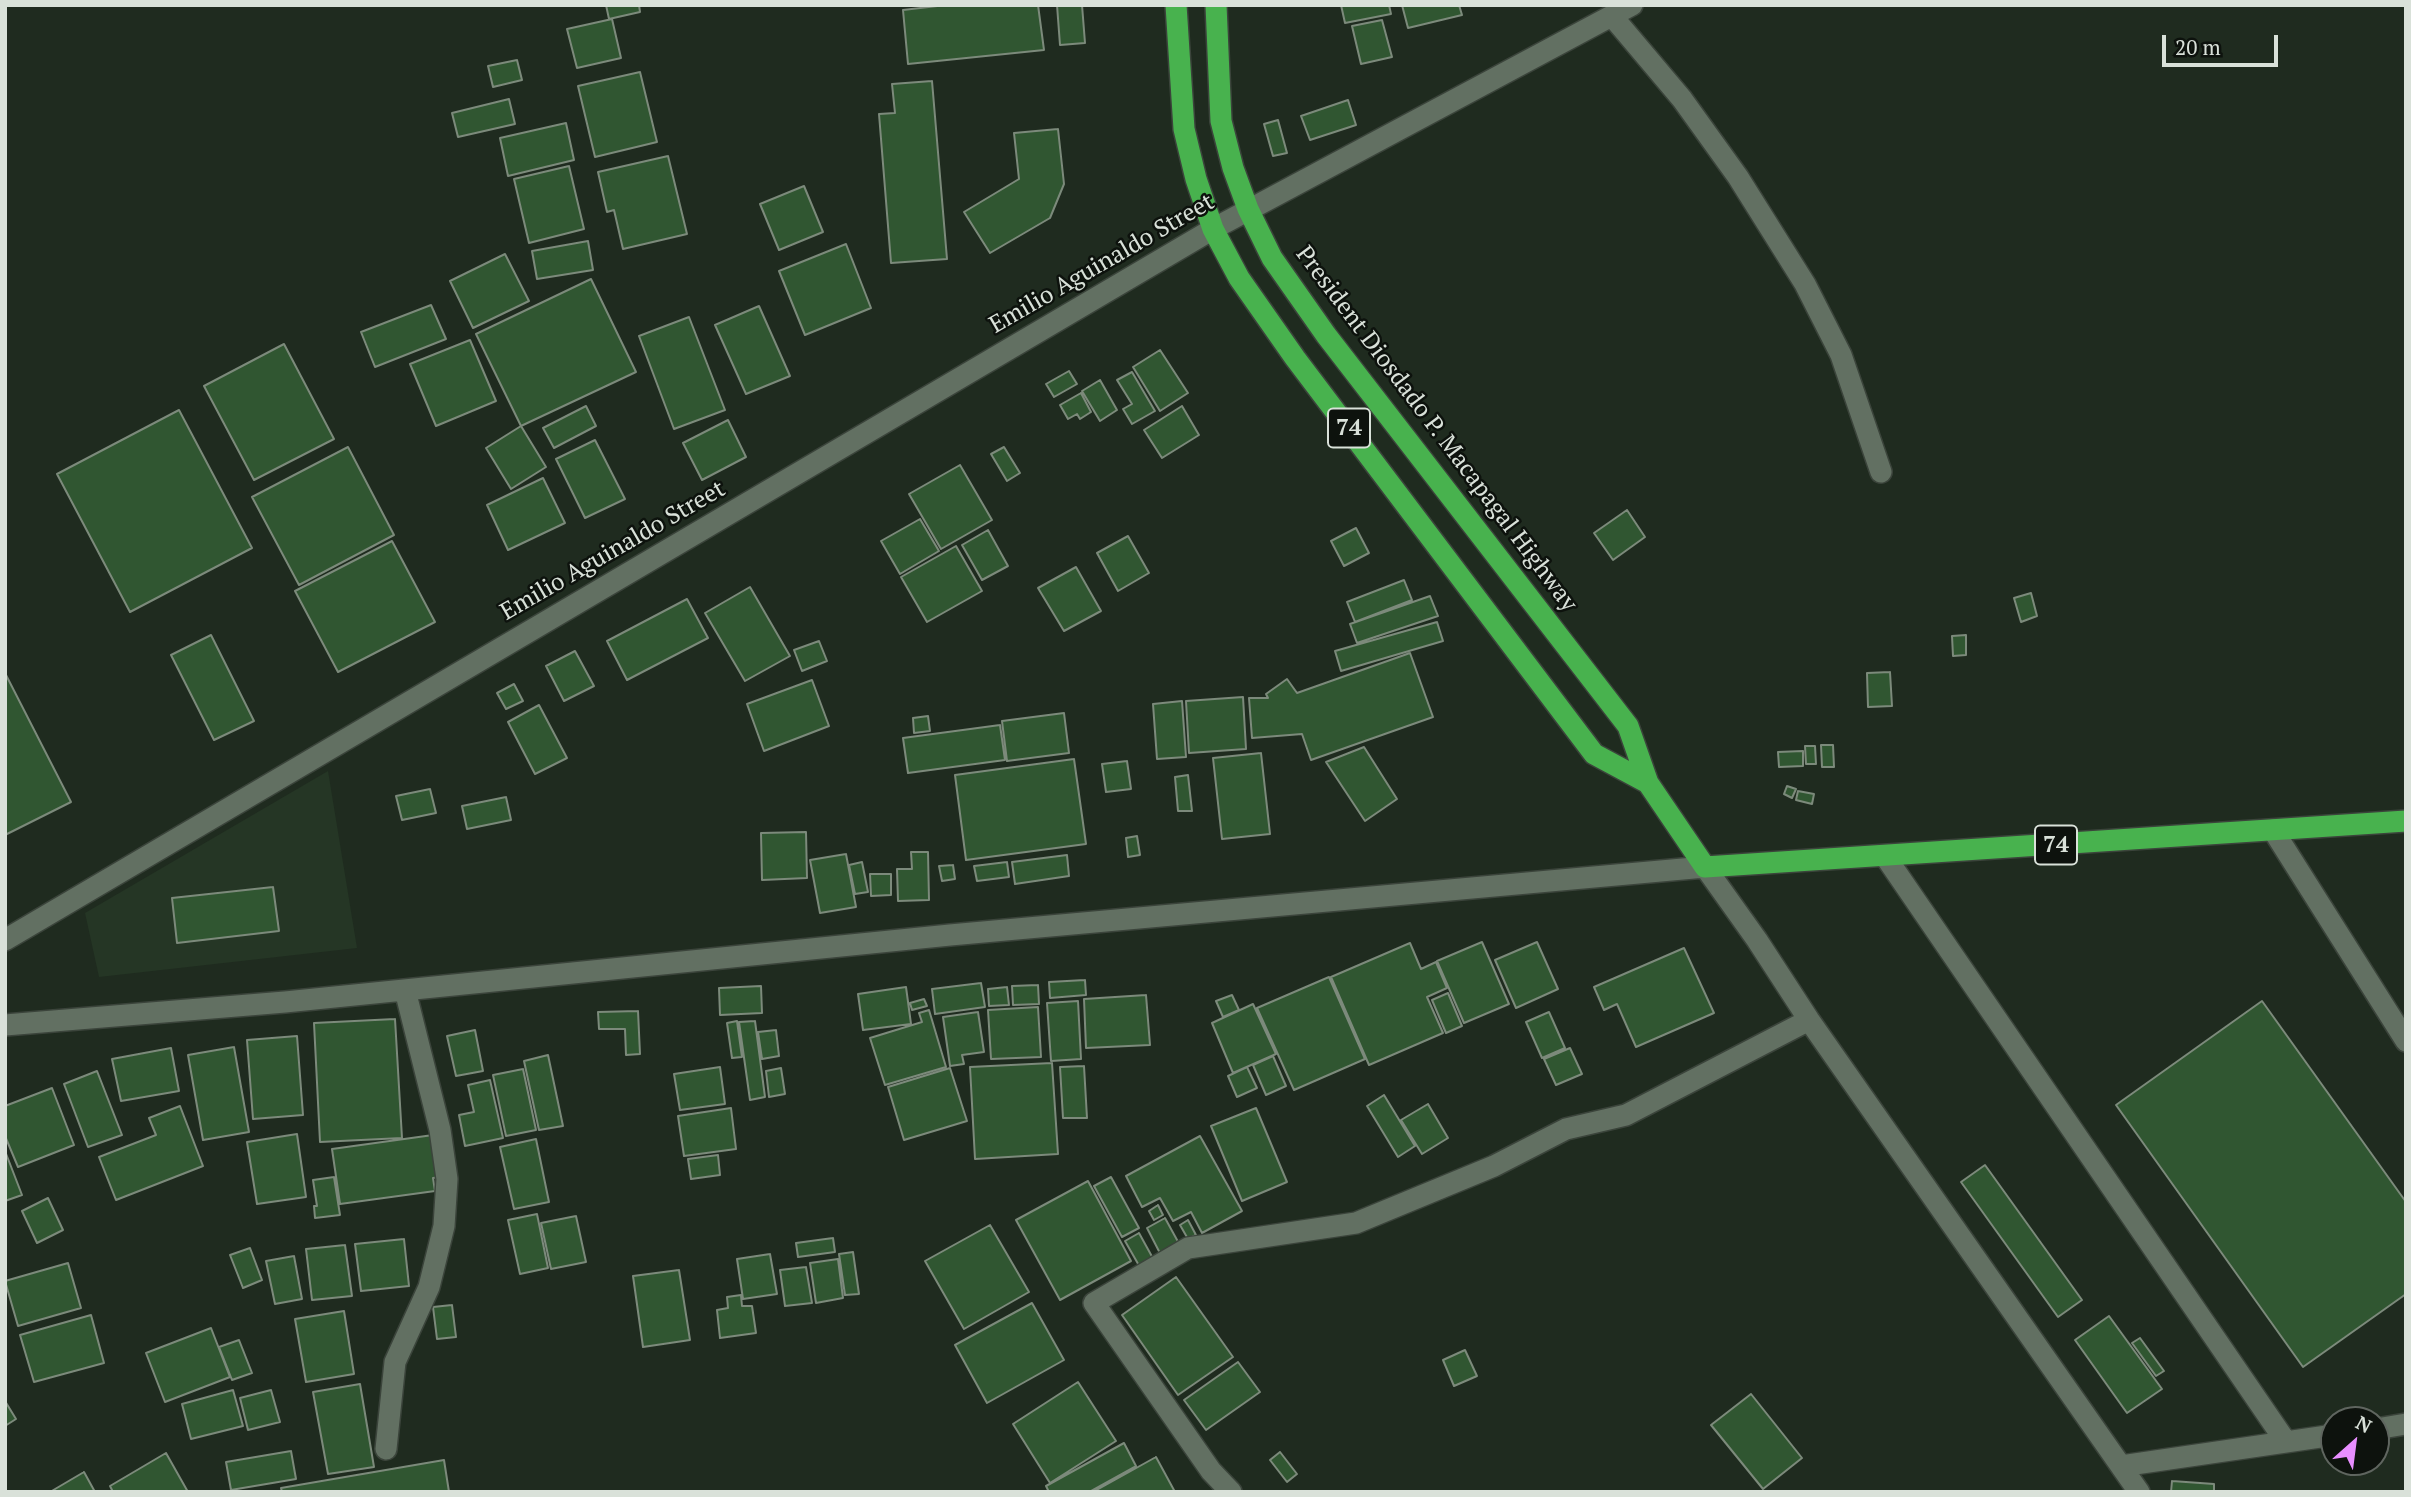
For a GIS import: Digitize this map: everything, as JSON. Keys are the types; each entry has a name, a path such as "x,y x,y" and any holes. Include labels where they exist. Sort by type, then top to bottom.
{"highway":[{"name":"President Diosdado P. Macapagal Highway","path":"1176,5 1184,129 1196,180 1213,229 1239,278 1295,358 1594,754 1648,783"},
{"name":"President Diosdado P. Macapagal Highway","path":"1216,5 1221,121 1233,168 1248,209 1272,258 1326,335 1628,726 1648,783 1705,867"},
{"name":"74","path":"1705,867 2406,821"}],"street":[{"name":"Emilio Aguinaldo Street","path":"5,940 1213,229 1632,5"},
{"path":"1612,16 1682,99 1730,166 1805,284 1841,355 1881,472"},
{"path":"2273,830 2406,1041"},
{"path":"1885,856 2286,1442"},
{"path":"5,1025 285,1002 950,935 1705,867 2139,1492"},
{"path":"386,1449 395,1362 429,1287 444,1226 447,1179 440,1130 405,990"},
{"path":"1231,1492 1211,1471 1094,1303 1188,1248 1356,1223 1494,1166 1566,1129 1626,1115 1809,1020"},
{"path":"2121,1466 2320,1437"}],"shaded area":[{"path":"328,771 357,948 99,977 85,913"}],"building":[{"path":"606,5 639,5 640,12 609,19"},
{"path":"946,5 1038,5 1044,50 908,64 903,10"},
{"path":"1057,5 1082,5 1085,43 1060,45"},
{"path":"1341,5 1389,5 1391,14 1345,23"},
{"path":"1402,5 1459,5 1462,15 1408,28"},
{"path":"612,19 621,58 577,68 567,29"},
{"path":"1382,20 1392,57 1361,64 1352,26"},
{"path":"517,60 522,80 493,87 488,66"},
{"path":"640,72 657,142 595,157 578,86"},
{"path":"932,81 947,259 891,263 879,114 895,113 892,84"},
{"path":"509,99 515,124 458,137 452,113"},
{"path":"1348,100 1356,125 1310,140 1301,116"},
{"path":"1278,120 1287,153 1273,156 1264,124"},
{"path":"566,123 574,160 508,176 500,138"},
{"path":"1058,129 1064,184 1050,218 990,253 964,212 1019,179 1014,133"},
{"path":"668,156 687,234 623,249 614,210 607,212 598,172"},
{"path":"569,166 584,229 529,243 514,179"},
{"path":"804,186 823,232 779,250 760,204"},
{"path":"588,241 593,270 537,279 532,251"},
{"path":"846,244 871,308 805,335 779,271"},
{"path":"505,254 529,301 473,328 450,281"},
{"path":"591,279 636,372 521,426 476,334"},
{"path":"431,305 446,339 375,367 361,332"},
{"path":"759,306 790,376 746,394 715,325"},
{"path":"689,317 725,410 674,429 639,336"},
{"path":"470,340 496,401 436,426 410,364"},
{"path":"284,344 334,439 254,480 204,386"},
{"path":"1160,350 1188,393 1160,411 1133,367"},
{"path":"1069,371 1077,384 1054,397 1046,384"},
{"path":"1132,372 1155,411 1132,424 1123,409 1132,404 1117,380"},
{"path":"1100,380 1117,410 1100,421 1082,391"},
{"path":"1081,393 1091,412 1080,419 1077,414 1068,419 1060,405"},
{"path":"586,406 596,426 554,448 543,428"},
{"path":"1182,406 1199,435 1162,458 1144,430"},
{"path":"179,410 252,548 130,612 57,474"},
{"path":"728,420 746,457 702,480 683,443"},
{"path":"521,426 546,467 511,489 486,448"},
{"path":"595,440 625,499 585,518 556,459"},
{"path":"348,447 394,535 299,585 252,497"},
{"path":"1004,447 1020,473 1007,481 991,454"},
{"path":"960,465 992,520 941,549 909,494"},
{"path":"543,478 565,523 508,550 487,505"},
{"path":"1627,510 1645,537 1613,560 1594,533"},
{"path":"920,519 939,551 900,574 881,541"},
{"path":"1356,528 1369,553 1344,566 1331,541"},
{"path":"988,530 1008,566 982,580 962,545"},
{"path":"1128,536 1149,573 1118,591 1097,553"},
{"path":"392,541 435,622 338,672 295,591"},
{"path":"956,546 982,591 927,622 901,577"},
{"path":"1076,567 1101,611 1064,631 1038,588"},
{"path":"1404,580 1412,600 1355,622 1347,602"},
{"path":"750,587 790,656 745,681 705,613"},
{"path":"2031,593 2037,616 2021,622 2014,598"},
{"path":"1430,596 1438,616 1357,643 1350,624"},
{"path":"687,599 708,638 627,680 607,641"},
{"path":"1437,622 1443,641 1341,671 1335,651"},
{"path":"211,635 254,721 214,740 171,655"},
{"path":"1966,635 1966,655 1953,656 1952,636"},
{"path":"819,641 827,661 802,671 794,650"},
{"path":"575,651 594,686 564,701 546,666"},
{"path":"1410,653 1433,717 1311,760 1302,734 1252,738 1249,698 1268,698 1266,694 1287,679 1297,693"},
{"path":"1890,672 1892,706 1868,707 1867,673"},
{"path":"5,673 71,802 5,835"},
{"path":"812,680 829,726 764,751 747,704"},
{"path":"514,684 523,701 506,709 497,693"},
{"path":"1243,697 1246,749 1189,753 1186,701"},
{"path":"1182,701 1186,757 1157,759 1153,704"},
{"path":"539,705 567,758 535,774 508,722"},
{"path":"1064,713 1069,753 1007,761 1002,721"},
{"path":"928,716 930,731 914,733 913,718"},
{"path":"1000,725 1005,760 908,773 903,738"},
{"path":"1821,745 1833,745 1834,767 1822,767"},
{"path":"1805,746 1815,746 1816,764 1806,764"},
{"path":"1364,747 1397,799 1365,821 1326,762"},
{"path":"1803,751 1803,766 1779,767 1778,752"},
{"path":"1261,753 1270,834 1222,839 1213,758"},
{"path":"1074,759 1086,844 966,860 955,775"},
{"path":"1127,761 1131,789 1106,792 1102,764"},
{"path":"1188,775 1192,811 1178,811 1175,777"},
{"path":"1787,786 1796,789 1792,798 1784,794"},
{"path":"430,789 436,813 402,820 396,796"},
{"path":"1798,791 1814,794 1812,804 1796,800"},
{"path":"506,797 511,820 467,829 462,806"},
{"path":"806,832 807,878 762,880 761,833"},
{"path":"1137,836 1140,855 1128,857 1126,838"},
{"path":"911,852 928,852 929,900 898,901 897,869 912,869"},
{"path":"846,854 856,907 820,913 810,860"},
{"path":"1067,855 1069,876 1015,884 1012,862"},
{"path":"862,862 868,892 855,894 849,865"},
{"path":"1007,862 1009,877 977,881 974,866"},
{"path":"953,865 955,879 942,881 939,866"},
{"path":"870,874 891,874 891,895 871,896"},
{"path":"273,887 279,931 177,943 172,898"},
{"path":"1482,942 1509,1004 1464,1023 1437,961"},
{"path":"1537,942 1558,989 1516,1008 1495,960"},
{"path":"1410,943 1421,969 1436,962 1447,988 1427,997 1443,1033 1369,1065 1331,977"},
{"path":"1684,948 1714,1013 1636,1047 1617,1004 1604,1010 1594,987"},
{"path":"1329,977 1365,1059 1294,1090 1257,1008"},
{"path":"1085,980 1086,995 1050,998 1049,982"},
{"path":"981,983 985,1007 935,1014 932,989"},
{"path":"1038,985 1039,1004 1013,1005 1012,986"},
{"path":"761,986 762,1013 720,1015 719,988"},
{"path":"906,987 911,1024 863,1030 858,994"},
{"path":"1007,987 1009,1005 989,1006 988,989"},
{"path":"1448,993 1462,1026 1446,1033 1432,1000"},
{"path":"1146,995 1150,1045 1086,1048 1084,999"},
{"path":"1232,995 1239,1010 1223,1017 1216,1001"},
{"path":"924,999 927,1006 912,1010 910,1003"},
{"path":"1078,1001 1081,1059 1051,1061 1047,1003"},
{"path":"2262,1001 2406,1202 2406,1294 2303,1367 2116,1105"},
{"path":"1253,1004 1276,1054 1233,1073 1212,1023"},
{"path":"1038,1007 1041,1057 991,1059 988,1010"},
{"path":"929,1010 946,1067 885,1085 870,1038 922,1022 919,1013"},
{"path":"638,1011 640,1054 626,1055 625,1029 599,1029 598,1012"},
{"path":"978,1012 984,1052 962,1055 964,1064 950,1066 943,1017"},
{"path":"1549,1012 1565,1048 1542,1058 1526,1022"},
{"path":"395,1019 402,1138 320,1142 314,1023"},
{"path":"737,1021 742,1057 732,1058 727,1023"},
{"path":"755,1021 765,1097 750,1100 739,1022"},
{"path":"475,1030 483,1071 456,1076 447,1036"},
{"path":"776,1030 779,1056 762,1059 758,1032"},
{"path":"297,1036 303,1115 253,1119 247,1040"},
{"path":"234,1047 249,1132 203,1140 188,1055"},
{"path":"171,1048 179,1091 121,1101 112,1059"},
{"path":"1570,1048 1582,1074 1556,1085 1544,1059"},
{"path":"548,1055 563,1126 539,1130 524,1061"},
{"path":"1273,1056 1286,1086 1266,1095 1253,1065"},
{"path":"1052,1063 1058,1154 975,1159 970,1067"},
{"path":"1084,1066 1087,1118 1063,1118 1060,1067"},
{"path":"720,1067 725,1104 680,1110 674,1074"},
{"path":"1247,1067 1257,1088 1237,1097 1228,1076"},
{"path":"781,1068 785,1094 769,1097 766,1071"},
{"path":"950,1068 967,1121 904,1140 888,1087"},
{"path":"523,1069 536,1130 506,1136 493,1075"},
{"path":"97,1071 122,1135 88,1147 64,1084"},
{"path":"490,1080 503,1138 465,1146 459,1115 474,1112 468,1085"},
{"path":"52,1088 74,1145 18,1167 5,1136 5,1106"},
{"path":"1384,1095 1415,1146 1398,1157 1367,1106"},
{"path":"1428,1104 1448,1138 1422,1154 1401,1120"},
{"path":"180,1106 203,1166 116,1200 99,1157 156,1135 149,1118"},
{"path":"731,1108 736,1149 684,1156 678,1116"},
{"path":"1256,1108 1287,1182 1242,1201 1211,1126"},
{"path":"297,1134 306,1197 257,1204 247,1142"},
{"path":"433,1135 440,1177 433,1178 435,1191 340,1204 332,1149"},
{"path":"1200,1136 1242,1211 1202,1233 1191,1212 1173,1221 1160,1198 1142,1207 1126,1176"},
{"path":"536,1139 549,1202 514,1209 500,1147"},
{"path":"5,1151 22,1195 5,1201"},
{"path":"718,1155 720,1175 691,1179 688,1159"},
{"path":"1985,1165 2082,1300 2058,1317 1961,1182"},
{"path":"334,1177 340,1215 315,1218 314,1206 317,1206 313,1180"},
{"path":"1111,1177 1139,1228 1122,1237 1094,1186"},
{"path":"1088,1181 1131,1261 1060,1300 1016,1220"},
{"path":"48,1198 63,1230 37,1243 22,1211"},
{"path":"1158,1205 1163,1215 1154,1220 1149,1211"},
{"path":"537,1214 548,1268 520,1274 508,1220"},
{"path":"576,1216 586,1262 551,1269 541,1223"},
{"path":"1165,1218 1182,1249 1163,1259 1147,1228"},
{"path":"1188,1220 1196,1235 1188,1239 1180,1225"},
{"path":"990,1225 1029,1292 964,1329 925,1261"},
{"path":"1139,1233 1155,1262 1141,1269 1125,1241"},
{"path":"833,1238 835,1252 798,1257 796,1243"},
{"path":"404,1239 409,1286 361,1291 355,1244"},
{"path":"345,1245 352,1296 312,1300 306,1249"},
{"path":"250,1248 262,1280 243,1288 230,1255"},
{"path":"853,1252 859,1294 845,1295 839,1254"},
{"path":"770,1254 777,1294 743,1299 737,1259"},
{"path":"294,1256 302,1299 275,1304 266,1261"},
{"path":"838,1259 843,1298 816,1303 810,1263"},
{"path":"68,1263 81,1308 18,1326 5,1281"},
{"path":"806,1267 812,1303 785,1306 780,1270"},
{"path":"679,1270 690,1340 643,1347 633,1276"},
{"path":"1176,1277 1233,1357 1178,1395 1122,1315"},
{"path":"741,1295 742,1306 752,1306 756,1333 720,1338 717,1310 728,1308 727,1297"},
{"path":"1032,1303 1064,1360 987,1403 955,1345"},
{"path":"452,1305 456,1337 437,1339 433,1307"},
{"path":"344,1311 354,1374 306,1382 295,1319"},
{"path":"91,1315 104,1363 34,1382 20,1335"},
{"path":"2109,1316 2162,1389 2127,1413 2075,1340"},
{"path":"211,1328 230,1377 165,1402 146,1353"},
{"path":"2140,1338 2164,1371 2156,1376 2132,1343"},
{"path":"239,1340 252,1373 232,1380 219,1347"},
{"path":"1465,1350 1477,1376 1454,1386 1443,1360"},
{"path":"1238,1362 1260,1392 1206,1430 1184,1400"},
{"path":"1078,1382 1116,1441 1050,1483 1013,1424"},
{"path":"360,1384 374,1467 328,1474 313,1392"},
{"path":"233,1390 243,1426 191,1439 182,1404"},
{"path":"271,1390 280,1422 248,1430 240,1398"},
{"path":"1751,1394 1802,1458 1763,1489 1711,1425"},
{"path":"5,1401 16,1419 5,1426"},
{"path":"1124,1443 1136,1466 1089,1492 1049,1492 1046,1486"},
{"path":"291,1451 296,1479 231,1490 226,1462"},
{"path":"1280,1452 1297,1474 1287,1482 1270,1460"},
{"path":"166,1453 188,1492 113,1492 110,1486"},
{"path":"1156,1457 1175,1492 1093,1492"},
{"path":"444,1460 449,1492 282,1492 281,1488"},
{"path":"84,1472 95,1492 50,1492"},
{"path":"2172,1481 2214,1484 2214,1492 2171,1492"}]}
